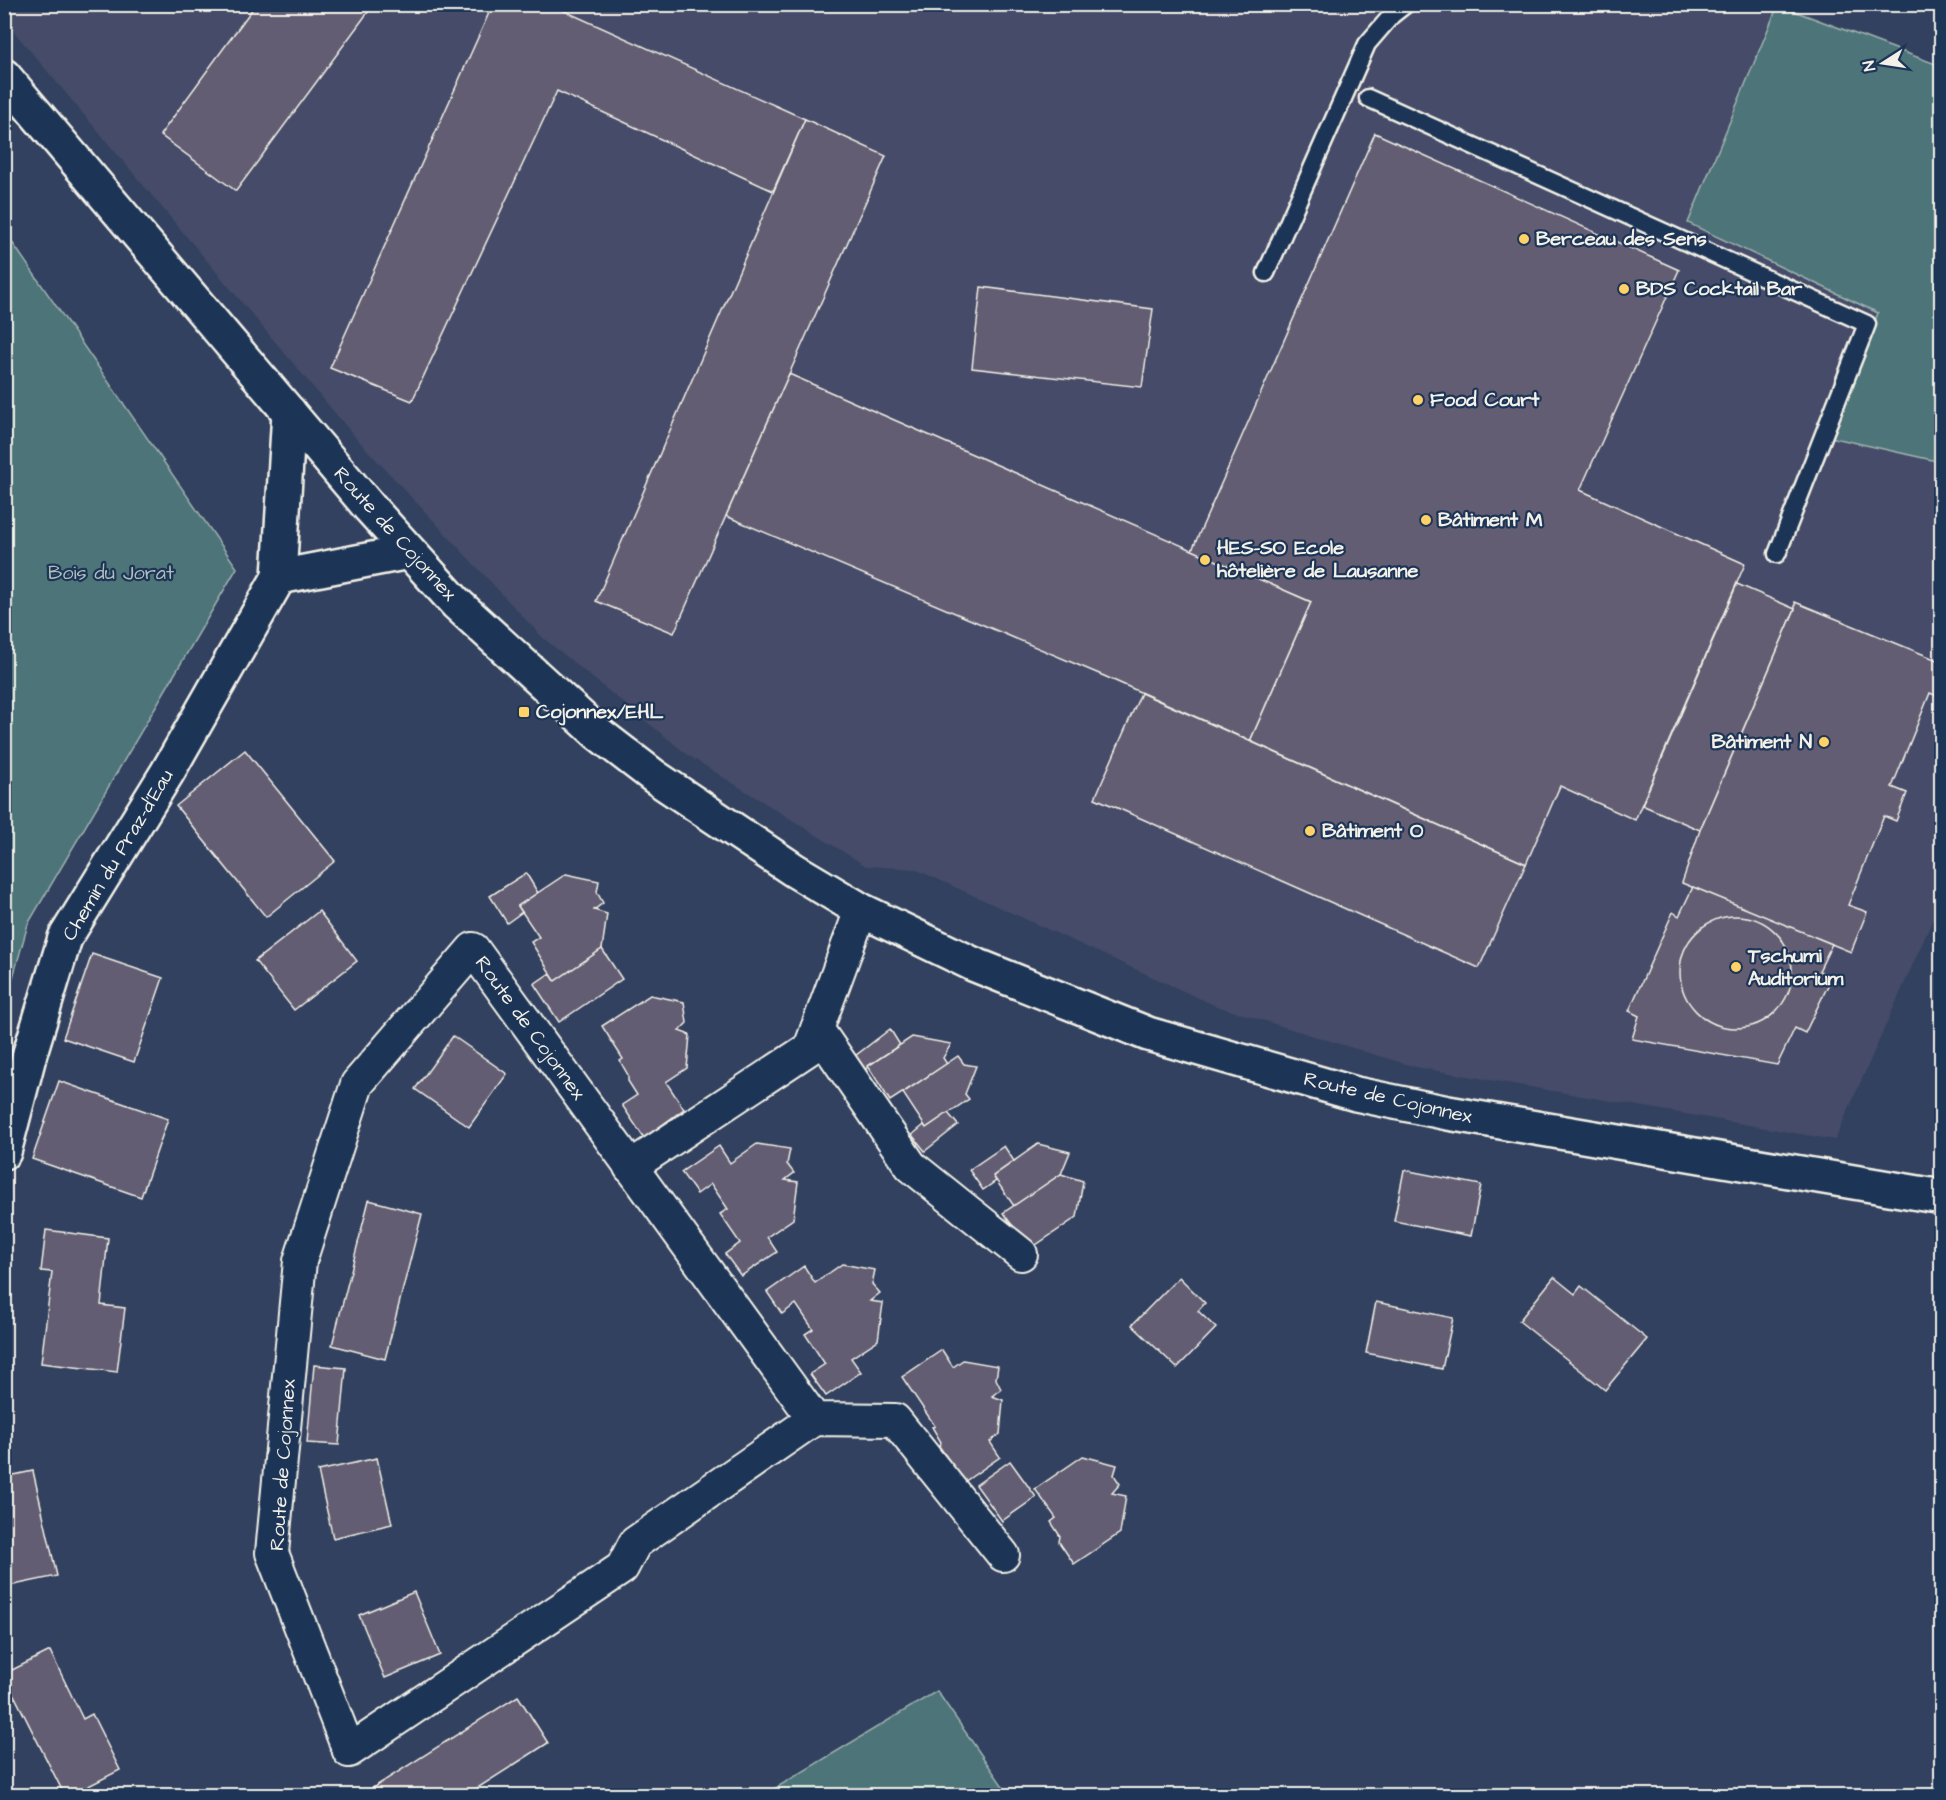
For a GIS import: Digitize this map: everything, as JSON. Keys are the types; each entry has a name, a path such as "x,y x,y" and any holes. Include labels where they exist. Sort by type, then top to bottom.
{"street":[{"name":"Route de Cojonnex","path":"4,76 409,552 456,603 599,734 655,777 716,820 861,910 973,964 1148,1034 1356,1094 1448,1113 1941,1197"},
{"name":"Chemin du Praz-d'Eau","path":"4,1152 30,1053 65,938 167,773 279,577 289,412"},
{"path":"279,577 409,552"},
{"path":"630,1167 810,1048 861,910"},
{"name":"Route de Cojonnex","path":"473,949 630,1167 814,1419 635,1543 622,1568 349,1751 272,1553 300,1261 357,1084 473,949"},
{"path":"817,1029 911,1166 1021,1254"},
{"path":"814,1419 895,1420 1003,1556"}],"lane":[{"path":"1266,273 1367,44 1392,15 1406,4"},
{"path":"1368,98 1867,324 1777,554"}],"shaded area":[{"name":"HES-SO Ecole hôtelière de Lausanne","path":"1782,4 1942,66 1941,901 1835,1140 1415,1067 1216,1006 915,869 866,866 689,756 542,637 356,438 5,21 4,5"}],"green space":[{"path":"1778,5 1941,66 1941,462 1830,437 1878,313 1688,223"},
{"name":"Bois du Jorat","path":"5,232 237,568 28,924 5,1006"},
{"path":"937,1691 1009,1795 764,1795"}],"building":[{"path":"256,4 374,4 236,191 160,135"},
{"path":"493,4 549,4 805,119 773,191 557,91 412,401 330,368"},
{"path":"805,119 886,156 674,633 596,601"},
{"name":"Bâtiment M","path":"1375,133 1679,270 1580,490 1745,564 1635,820 1560,786 1526,864 1250,741 1311,602 1192,550"},
{"path":"981,287 1153,309 1142,387 972,368"},
{"path":"789,374 1311,602 1250,741 1104,676 726,516"},
{"path":"1737,584 1795,609 1700,830 1642,805"},
{"name":"Bâtiment N","path":"1795,602 1942,662 1942,698 1930,693 1892,787 1907,793 1896,821 1884,816 1848,905 1867,912 1851,952 1682,883 1700,830 1795,609"},
{"name":"Bâtiment O","path":"1141,693 1526,864 1479,968 1095,798"},
{"path":"245,750 335,861 266,917 176,806"},
{"path":"526,873 538,893 518,906 522,912 507,923 490,896"},
{"path":"566,874 599,881 597,892 603,903 594,910 607,914 602,949 555,981 531,942 539,937 518,906"},
{"path":"1693,887 1832,944 1819,971 1832,977 1805,1033 1795,1028 1777,1065 1632,1039 1639,1016 1629,1011 1673,912 1679,916"},
{"path":"319,911 357,961 294,1010 255,961"},
{"name":"Tschumi Auditorium","path":"1736,916 1758,920 1776,932 1788,950 1792,972 1788,994 1776,1012 1758,1024 1736,1028 1714,1024 1696,1012 1684,994 1680,972 1684,950 1696,932 1714,920"},
{"path":"602,949 622,979 559,1022 534,984 550,973 555,981"},
{"path":"92,954 163,978 134,1062 63,1038"},
{"path":"650,995 684,1002 687,1023 679,1031 690,1035 687,1068 666,1082 684,1109 644,1138 622,1105 637,1095 620,1061 623,1059 602,1026"},
{"path":"890,1029 900,1045 868,1066 864,1072 855,1056"},
{"path":"453,1036 507,1074 469,1127 415,1089"},
{"path":"912,1037 951,1044 943,1058 947,1064 890,1101 868,1066"},
{"path":"958,1056 964,1064 976,1066 965,1094 969,1099 926,1128 903,1093"},
{"path":"59,1081 168,1119 141,1197 32,1159"},
{"path":"948,1113 958,1125 925,1151 912,1135 924,1125 926,1128"},
{"path":"757,1144 790,1149 787,1164 794,1173 785,1180 798,1182 793,1219 767,1237 777,1252 741,1276 725,1254 740,1243 720,1214 728,1209 711,1184 697,1194 681,1172 719,1146 730,1163"},
{"path":"1038,1144 1070,1152 1061,1174 1014,1206 993,1176"},
{"path":"1004,1146 1014,1161 993,1176 996,1181 983,1190 969,1170"},
{"path":"1404,1170 1481,1185 1471,1236 1394,1221"},
{"path":"1061,1174 1083,1181 1077,1217 1030,1249 1003,1213"},
{"path":"369,1200 422,1214 385,1359 332,1345"},
{"path":"46,1230 108,1238 101,1305 125,1308 117,1372 41,1363 52,1272 41,1271"},
{"path":"842,1264 875,1270 872,1284 880,1293 870,1301 883,1303 878,1340 851,1358 861,1372 826,1396 810,1374 825,1364 805,1334 813,1329 796,1304 782,1314 767,1292 804,1266 815,1283"},
{"path":"1179,1277 1205,1303 1198,1311 1216,1328 1177,1368 1132,1325"},
{"path":"1554,1277 1575,1294 1581,1286 1647,1339 1605,1390 1519,1321"},
{"path":"1376,1302 1453,1318 1442,1369 1366,1353"},
{"path":"942,1350 953,1367 963,1360 998,1366 996,1379 1001,1389 992,1396 1003,1400 1000,1434 990,1442 1000,1457 964,1482 939,1446 941,1442 932,1427 935,1426 902,1377"},
{"path":"314,1365 346,1368 339,1445 307,1443"},
{"path":"1083,1456 1117,1465 1114,1475 1120,1484 1112,1493 1126,1496 1120,1533 1074,1564 1059,1542 1060,1536 1051,1522 1056,1518 1035,1489"},
{"path":"377,1458 392,1524 333,1538 318,1471"},
{"path":"1010,1461 1036,1497 1002,1521 976,1485"},
{"path":"33,1471 57,1576 4,1587 4,1477"},
{"path":"414,1592 440,1655 385,1678 359,1615"},
{"path":"50,1651 83,1719 92,1714 120,1770 69,1796 65,1796 4,1675"},
{"path":"518,1696 548,1743 465,1796 360,1796"}],"place":[{"name":"Berceau des Sens","path":"1524,239"},
{"name":"BDS Cocktail Bar","path":"1624,289"},
{"name":"Food Court","path":"1418,400"},
{"name":"Bâtiment M","path":"1426,520"},
{"name":"HES-SO Ecole hôtelière de Lausanne","path":"1205,560"},
{"name":"Cojonnex/EHL","path":"524,712"},
{"name":"Bâtiment N","path":"1824,742"},
{"name":"Bâtiment O","path":"1310,831"},
{"name":"Tschumi Auditorium","path":"1736,967"}]}
